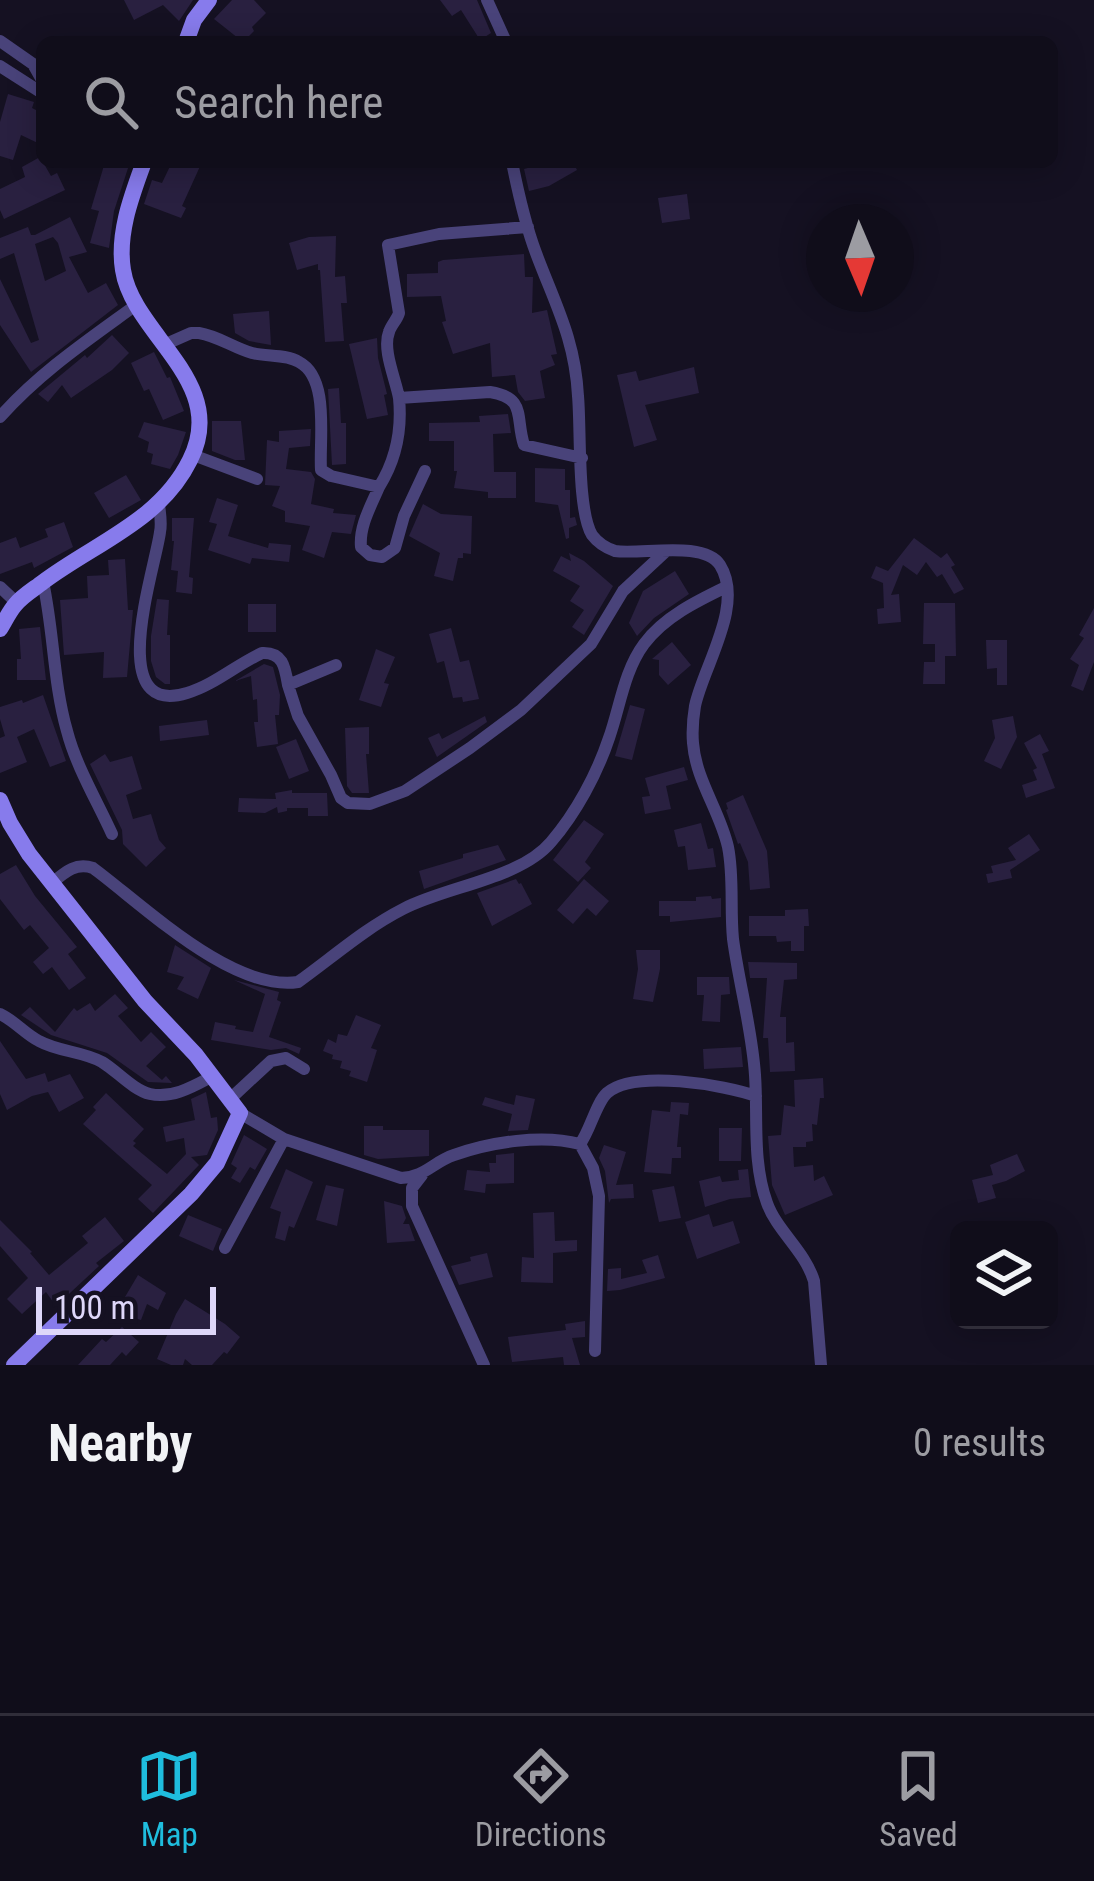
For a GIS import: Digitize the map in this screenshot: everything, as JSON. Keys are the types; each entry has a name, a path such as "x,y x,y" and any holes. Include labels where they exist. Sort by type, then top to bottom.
{"street":[{"path":"188,36 208,0"},
{"path":"487,0 503,36"},
{"path":"0,41 36,69"},
{"path":"0,66 36,89"},
{"path":"0,628 16,602 167,498 199,437 197,411 185,374 136,305 127,284 122,256 128,208 142,168"},
{"path":"513,168 535,250 562,313 572,351 586,517 592,535 615,551 685,550 713,557 725,576 722,628 695,708 693,742 701,781 728,845 734,944 755,1068 756,1127 767,1205 810,1268 821,1365"},
{"path":"425,470 395,548 382,557 364,551 359,541 366,516 392,464 399,435 399,398 387,344 399,313 388,245 439,234 528,227"},
{"path":"0,417 60,359 136,305"},
{"path":"166,344 199,333 248,352 296,359 305,365 319,397 321,470 380,487"},
{"path":"399,398 502,394 518,408 524,445 581,458"},
{"path":"193,455 257,478"},
{"path":"159,504 160,532 140,637 142,668 150,689 163,696 190,693 250,658 270,653 280,658 298,716 341,798 357,805 383,801 405,790 521,710 591,644 623,591 666,551"},
{"path":"44,582 67,733 112,835"},
{"path":"0,587 16,602"},
{"path":"52,883 71,868 94,868 181,938 210,955 273,981 298,982 352,939 406,908 518,867 542,852 598,765 643,646 662,625 726,587"},
{"path":"288,685 336,665"},
{"path":"0,800 29,854 234,1106 284,1139 401,1178 422,1175"},
{"path":"0,1014 36,1040 88,1054 152,1095 187,1090 213,1076"},
{"path":"14,1365 191,1194 217,1163 234,1106 271,1061 286,1058 304,1069"},
{"path":"580,1144 607,1093 621,1087 670,1081 717,1085 756,1096"},
{"path":"225,1248 284,1139"},
{"path":"484,1365 412,1206 412,1188 433,1165 453,1155 530,1139 580,1144"},
{"path":"580,1144 593,1168 599,1196 595,1351"}],"building":[{"path":"124,0 193,0 179,21 163,5 134,20"},
{"path":"232,0 254,0 266,13 249,36 235,36 214,19"},
{"path":"440,0 477,0 491,33 477,36 461,10 452,16"},
{"path":"8,94 34,102 36,142 21,135 13,160 0,156 0,122"},
{"path":"36,159 36,168 46,168 51,176 57,173 65,190 4,219 0,189 25,177 22,167"},
{"path":"103,168 128,168 114,211 109,248 90,243 99,211 91,209"},
{"path":"169,168 199,168 181,218 144,204 152,180 162,183"},
{"path":"576,168 577,170 529,191 524,169"},
{"path":"687,194 690,219 662,223 658,198"},
{"path":"70,217 87,252 69,257 88,293 106,283 118,305 31,372 0,325 0,279 31,343 39,340 14,253 0,259 0,238 28,227 35,235","holes":["53,237 66,271 45,281 35,244"]},
{"path":"336,236 335,277 345,276 344,341 325,342 318,264 297,270 289,243"},
{"path":"524,254 525,277 533,277 532,313 547,310 557,354 551,355 555,365 540,371 545,398 525,401 515,375 492,377 490,343 453,354 442,322 446,321 441,296 407,297 407,274 438,273 438,262 443,260"},
{"path":"269,311 271,345 235,333 233,314"},
{"path":"112,335 129,353 112,370 71,398 62,385 48,402 38,394 85,355 87,358"},
{"path":"377,338 388,415 367,419 349,344"},
{"path":"154,352 184,411 163,420 131,363"},
{"path":"694,367 699,393 645,405 657,440 634,447 617,375 636,371 639,381"},
{"path":"339,388 341,423 346,423 346,464 332,465 328,389"},
{"path":"508,414 511,433 493,434 494,472 516,472 516,498 488,498 488,492 454,488 454,441 429,441 429,423 480,422 479,416"},
{"path":"212,421 241,421 245,460 212,451"},
{"path":"144,422 186,432 170,469 151,464 149,442 138,437"},
{"path":"311,429 310,446 289,448 286,469 311,472 315,479 311,504 356,515 351,534 332,532 324,558 302,550 310,526 285,522 285,511 272,506 280,486 265,485 267,440 279,442 279,431"},
{"path":"535,468 565,469 570,518 575,517 577,525 569,528 569,538 558,505 535,502"},
{"path":"126,475 141,500 109,518 94,493"},
{"path":"217,498 238,505 228,536 268,548 269,543 291,545 289,562 252,558 250,564 208,550 217,524 209,522"},
{"path":"423,504 441,514 472,516 471,554 458,558 453,581 434,576 440,553 409,536"},
{"path":"172,518 194,518 192,594 176,592 178,571 171,570"},
{"path":"64,522 73,547 34,568 32,562 0,574 0,543 16,537 20,548 48,537 45,529"},
{"path":"914,538 941,558 947,553 964,589 954,594 942,574 937,577 926,562 917,575 903,565 891,595 899,594 901,622 878,624 877,609 884,608 883,583 871,578 876,566 888,571"},
{"path":"569,553 613,586 584,635 572,627 584,610 570,601 580,586 553,571 561,556 571,561"},
{"path":"125,559 128,610 133,610 127,677 103,678 104,652 64,655 60,600 88,598 87,576 109,575 108,560"},
{"path":"675,571 689,594 637,636 629,623 643,591"},
{"path":"157,599 169,600 170,684 156,677 151,661"},
{"path":"924,603 955,603 956,656 945,656 945,684 923,684 924,662 935,662 935,644 923,644"},
{"path":"248,604 276,604 276,632 248,632"},
{"path":"1094,608 1094,662 1083,691 1071,686 1079,665 1070,659 1084,638 1079,635"},
{"path":"40,627 46,680 17,680 19,629"},
{"path":"451,628 460,662 469,660 479,699 463,702 462,697 453,698 444,661 437,663 429,634"},
{"path":"986,640 1007,640 1007,685 997,685 997,668 987,669"},
{"path":"672,642 691,665 668,685 659,675 659,660 652,659"},
{"path":"376,649 395,657 381,707 359,700"},
{"path":"264,664 273,667 280,695 279,715 275,715 278,744 257,747 257,699 253,700 251,676 235,681"},
{"path":"43,695 66,761 50,767 34,729 17,737 27,762 0,773 0,738 5,736 0,707"},
{"path":"630,705 645,709 632,760 615,756"},
{"path":"485,716 487,722 437,757 428,738 439,733 442,739"},
{"path":"1013,716 1017,737 1001,769 984,761 995,738 992,720"},
{"path":"207,720 209,735 160,741 159,726"},
{"path":"369,727 369,793 352,793 347,786 345,728"},
{"path":"1040,734 1049,751 1042,754 1055,788 1026,798 1022,785 1037,780 1033,770 1037,768 1024,743"},
{"path":"296,739 309,771 289,779 276,747"},
{"path":"105,754 110,762 132,756 142,789 126,795 133,819 151,814 166,848 146,867 123,844 122,830 90,764"},
{"path":"684,767 688,780 666,786 671,809 645,814 642,797 650,796 645,778"},
{"path":"275,793 327,793 328,816 308,816 308,808 238,812 239,798 276,799"},
{"path":"743,795 767,851 770,888 750,890 748,862 726,810 726,803"},
{"path":"584,820 604,834 585,862 591,868 578,882 553,860"},
{"path":"701,823 716,867 688,870 685,846 678,847 674,830"},
{"path":"1029,834 1040,850 1010,870 1012,878 988,883 991,866 1016,860 1008,848"},
{"path":"498,845 506,860 424,889 419,871"},
{"path":"16,865 77,947 68,954 86,978 69,990 52,967 43,974 33,962 49,948 30,925 24,930 0,899 0,874"},
{"path":"516,879 532,904 492,926 477,893"},
{"path":"584,879 609,901 596,916 587,908 573,924 557,910"},
{"path":"721,898 721,917 670,922 670,916 659,916 659,901"},
{"path":"808,909 804,951 791,951 791,941 777,942 776,936 749,936 749,916 785,916 785,910"},
{"path":"175,945 211,968 198,999 177,989 184,977 167,972"},
{"path":"636,950 660,950 653,1002 633,999"},
{"path":"748,962 797,963 797,979 784,980 780,1017 786,1017 786,1043 794,1042 795,1071 770,1072 768,1038 763,1038 767,978 750,978"},
{"path":"697,977 729,977 730,994 721,995 720,1022 702,1021 704,995 697,995"},
{"path":"234,980 279,992 281,1002 269,1037 301,1048 299,1054 286,1048 211,1040 215,1022 253,1032 265,994"},
{"path":"115,994 128,1008 118,1016 141,1042 151,1032 166,1047 146,1066 172,1083 148,1082 107,1053 51,1035 21,1015 30,1007 55,1032 74,1008 77,1011 90,1003 95,1011"},
{"path":"356,1015 381,1025 371,1048 377,1050 367,1082 349,1076 351,1071 340,1068 342,1061 323,1051 328,1039 336,1043 338,1034 347,1036"},
{"path":"0,1041 26,1079 45,1073 48,1082 70,1074 84,1098 59,1112 48,1092 7,1110 0,1094"},
{"path":"741,1047 743,1067 704,1069 703,1049"},
{"path":"823,1078 824,1098 820,1098 817,1125 812,1124 813,1141 806,1142 806,1147 793,1147 794,1167 813,1165 814,1181 824,1176 833,1195 785,1215 772,1185 768,1136 781,1135 784,1105 795,1107 794,1080"},
{"path":"206,1092 218,1130 207,1155 191,1157 199,1165 153,1213 138,1199 152,1185 83,1124 106,1093 144,1129 133,1146 167,1174 186,1154 184,1138 166,1142 163,1127 195,1120 191,1099"},
{"path":"516,1095 535,1099 528,1130 508,1131 512,1114 482,1105 485,1097 514,1105"},
{"path":"671,1102 689,1103 688,1115 680,1114 677,1147 681,1147 681,1158 672,1158 671,1174 644,1172 652,1110 670,1112"},
{"path":"364,1126 429,1130 429,1156 378,1159 364,1155"},
{"path":"719,1128 742,1128 741,1161 719,1161"},
{"path":"244,1135 267,1149 255,1170 250,1167 240,1183 231,1178 237,1168 231,1164"},
{"path":"604,1145 626,1152 616,1185 633,1184 634,1198 609,1203 599,1158"},
{"path":"514,1153 514,1183 486,1184 485,1193 464,1190 467,1170 490,1172 489,1163 496,1163 496,1155"},
{"path":"1017,1154 1025,1171 992,1185 996,1198 978,1203 972,1180 993,1175 990,1165"},
{"path":"286,1169 313,1182 285,1241 275,1238 281,1212 270,1208"},
{"path":"748,1169 751,1197 705,1207 699,1181 720,1176 722,1182 739,1180 738,1170"},
{"path":"326,1185 344,1189 337,1226 316,1220"},
{"path":"674,1186 681,1218 659,1222 652,1190"},
{"path":"384,1201 402,1206 403,1224 409,1224 415,1241 387,1243"},
{"path":"554,1212 555,1241 577,1240 577,1251 553,1253 553,1283 521,1282 522,1257 534,1258 533,1213"},
{"path":"709,1214 713,1227 733,1221 740,1243 697,1259 685,1222"},
{"path":"188,1215 222,1229 213,1251 179,1236"},
{"path":"105,1217 124,1241 56,1306 46,1292 22,1314 7,1299 28,1278 0,1246 0,1220 49,1275 88,1243 82,1236"},
{"path":"487,1253 493,1277 459,1285 451,1266"},
{"path":"658,1255 665,1278 607,1291 608,1269 621,1268 621,1279 647,1273 642,1260"},
{"path":"138,1275 166,1293 158,1310 147,1304 141,1320 131,1317 136,1303 125,1297"},
{"path":"185,1299 240,1337 212,1365 192,1365 185,1359 183,1365 171,1365 157,1359"},
{"path":"585,1321 585,1337 572,1338 580,1365 564,1365 563,1357 512,1362 508,1337 566,1330 565,1324"},
{"path":"122,1327 139,1342 126,1356 122,1352 110,1365 78,1365 102,1339 106,1342"}]}
